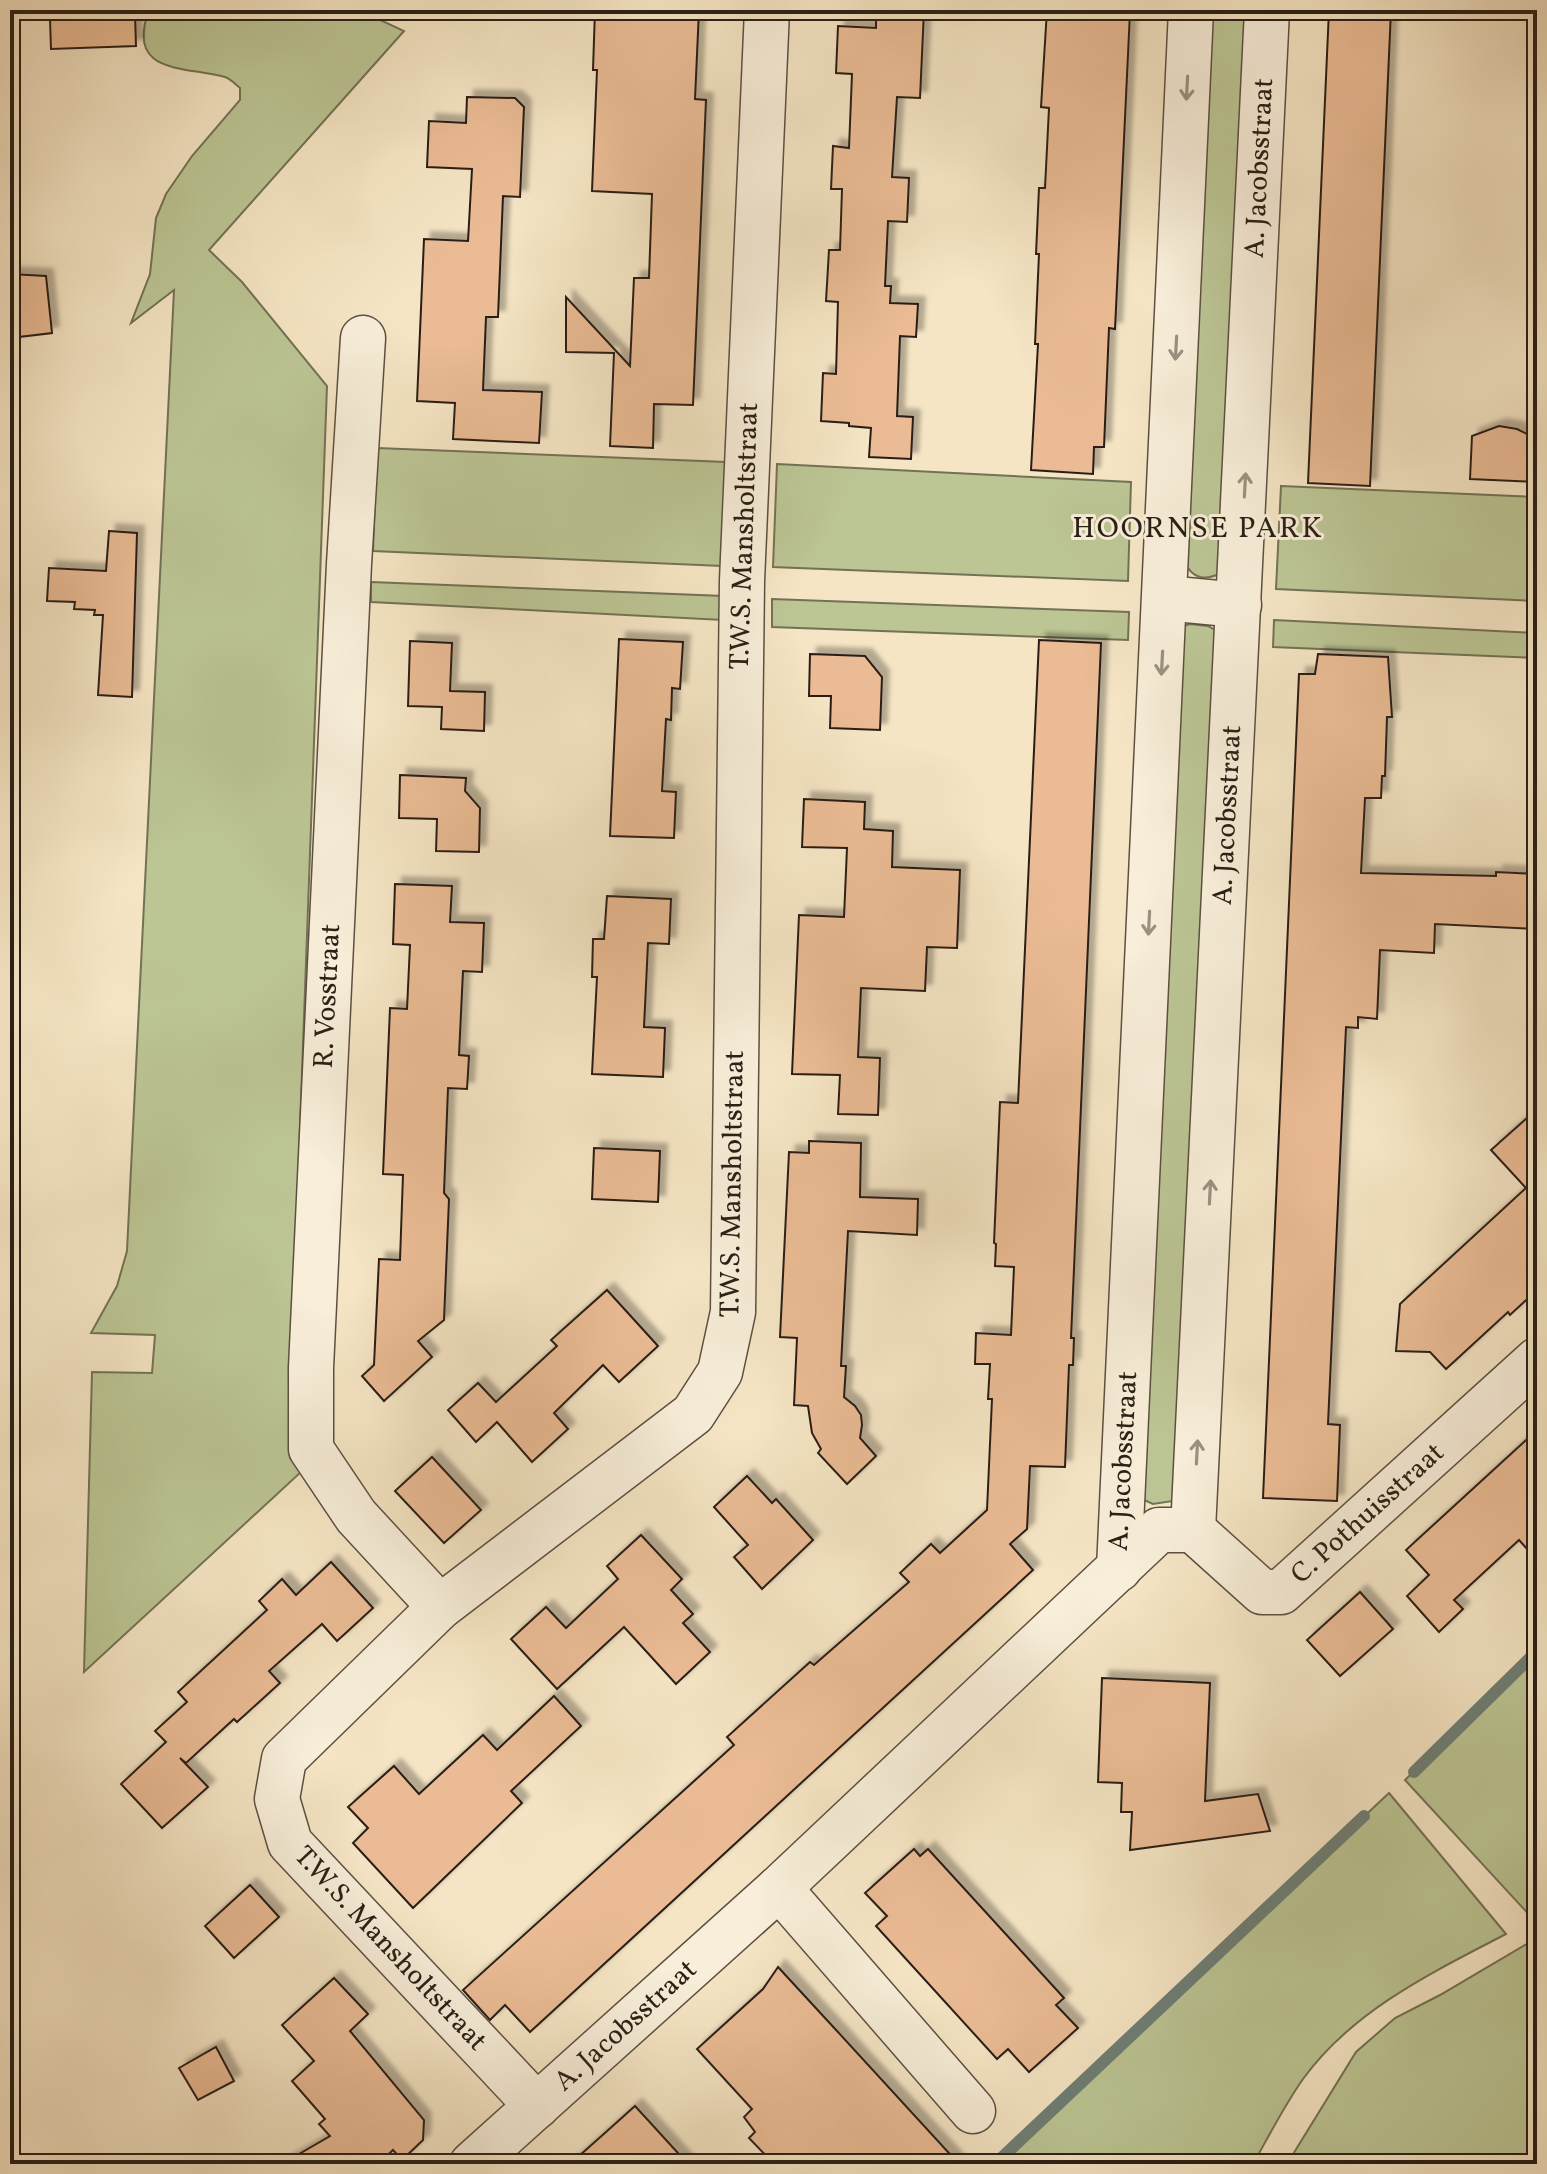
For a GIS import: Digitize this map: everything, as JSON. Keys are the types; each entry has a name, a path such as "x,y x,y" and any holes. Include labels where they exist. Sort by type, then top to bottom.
{"street":[{"name":"T.W.S. Mansholtstraat","path":"537,2106 290,1843 277,1799 284,1759 440,1607 693,1414 720,1372 733,1312 742,581 767,10"},
{"name":"A. Jacobsstraat","path":"1119,1569 1191,10"},
{"name":"A. Jacobsstraat","path":"472,2164 779,1888 1159,1530 1193,1530 1267,10"},
{"name":"R. Vosstraat","path":"363,338 347,595 311,1368 311,1449 356,1516 440,1607"},
{"path":"1165,598 1239,605"},
{"name":"C. Pothuisstraat","path":"1193,1530 1262,1592 1281,1592 1537,1360"},
{"path":"779,1888 973,2111"}],"green space":[{"path":"149,10 359,10 404,31 209,250 242,282 327,386 291,1375 290,1458 301,1472 84,1672 92,1372 152,1373 155,1335 91,1333 117,1286 127,1251 174,290 131,323 150,274 156,218 166,194 192,156 240,100 240,88 227,78 177,68 152,57 145,46 144,31"},
{"path":"1208,10 1248,10 1221,573 1205,578 1192,572 1185,563"},
{"path":"377,448 726,462 722,566 373,551"},
{"path":"777,464 1131,482 1128,581 773,567"},
{"path":"1281,486 1537,497 1537,601 1276,589"},
{"path":"371,582 724,596 723,620 371,602"},
{"path":"772,599 1129,612 1128,640 772,627"},
{"path":"1274,620 1537,633 1537,658 1273,647"},
{"path":"1190,624 1215,630 1173,1501 1153,1504 1144,1500 1184,626"},
{"path":"1537,1651 1537,1916 1533,1919 1405,1780"},
{"path":"1389,1793 1506,1934 1423,1978 1346,2033 1303,2079 1253,2164 995,2164"},
{"path":"1537,1938 1537,2164 1287,2164 1356,2052 1395,2018"}],"building":[{"path":"595,10 699,10 695,99 706,100 693,405 654,404 653,448 610,446 614,353 566,352 566,297 630,366 634,278 649,278 652,194 592,191 597,70 593,70"},
{"path":"876,10 924,10 920,98 897,97 892,177 909,178 907,222 888,221 885,286 891,286 890,303 918,304 916,337 900,336 897,416 913,417 911,459 869,457 871,428 821,421 823,373 836,374 838,302 826,301 829,250 840,250 842,189 831,189 833,146 849,148 852,74 836,73 838,26 876,28"},
{"path":"1047,10 1130,12 1115,329 1109,328 1104,447 1094,447 1093,474 1031,470 1038,344 1035,344 1039,188 1045,188 1049,108 1041,107"},
{"path":"1329,10 1391,10 1370,486 1308,483"},
{"path":"135,15 136,46 51,49 50,19"},
{"path":"467,97 515,98 524,107 520,197 503,196 498,317 486,317 483,390 542,392 539,443 453,439 455,403 417,401 424,239 468,241 472,169 427,167 429,121 466,123"},
{"path":"10,274 46,276 52,333 10,338"},
{"path":"1499,426 1517,429 1537,439 1537,482 1470,479 1472,436"},
{"path":"109,531 137,533 132,697 98,695 103,615 94,615 95,610 74,609 75,602 47,601 49,568 106,571"},
{"path":"619,639 683,642 680,689 672,688 671,720 666,719 662,791 676,792 674,838 610,836"},
{"path":"1039,640 1101,643 1071,1338 1074,1338 1073,1365 1069,1365 1065,1467 1030,1466 1027,1529 1010,1544 1033,1570 530,2032 505,2005 490,2020 463,1990 734,1745 727,1737 810,1662 814,1665 909,1582 900,1573 931,1544 940,1553 987,1510 992,1399 988,1399 990,1364 975,1364 976,1333 1011,1335 1014,1267 995,1266 994,1243 1000,1102 1018,1103"},
{"path":"410,641 452,643 450,691 485,692 484,731 441,729 442,707 408,706"},
{"path":"810,654 865,656 882,677 880,730 830,728 831,696 809,696"},
{"path":"1318,654 1388,657 1392,717 1387,717 1385,776 1382,776 1381,798 1365,798 1361,873 1537,874 1537,929 1435,924 1434,953 1380,950 1377,1019 1358,1017 1358,1028 1346,1027 1328,1424 1340,1425 1337,1501 1263,1498 1299,674 1315,674"},
{"path":"400,775 466,778 465,791 480,808 479,852 436,851 437,819 399,818"},
{"path":"804,799 865,802 864,829 893,831 892,867 960,870 957,948 927,947 925,991 861,988 858,1057 880,1058 878,1115 838,1114 840,1075 792,1074 799,915 844,917 847,848 802,847"},
{"path":"395,884 452,886 450,922 484,923 482,972 463,971 459,1055 469,1056 467,1089 448,1088 444,1193 449,1199 444,1320 418,1341 432,1357 384,1401 362,1376 374,1365 379,1259 400,1260 403,1175 383,1174 390,1008 407,1009 410,945 393,944"},
{"path":"607,896 671,899 669,944 648,943 644,1027 665,1028 663,1077 592,1074 597,977 592,977 593,939 604,939"},
{"path":"1537,1109 1537,1290 1446,1369 1430,1352 1396,1351 1400,1304 1526,1188 1491,1150"},
{"path":"809,1141 861,1143 860,1197 918,1199 917,1235 848,1231 841,1366 846,1366 844,1397 861,1415 860,1438 876,1456 847,1484 818,1453 821,1449 812,1433 808,1406 794,1405 797,1338 780,1337 789,1152 809,1153"},
{"path":"594,1148 660,1151 658,1202 592,1199"},
{"path":"607,1290 658,1346 619,1382 603,1365 554,1413 568,1429 532,1462 497,1422 476,1442 448,1410 478,1383 496,1402 557,1346 551,1340"},
{"path":"1537,1430 1537,1560 1519,1540 1454,1600 1463,1609 1439,1632 1407,1596 1429,1575 1406,1550"},
{"path":"432,1457 481,1510 444,1543 395,1491"},
{"path":"747,1476 772,1503 776,1499 813,1540 762,1589 734,1557 748,1545 714,1507"},
{"path":"641,1535 682,1579 671,1590 693,1614 683,1623 710,1652 676,1684 624,1627 557,1689 511,1639 546,1607 566,1628 618,1579 607,1566"},
{"path":"331,1562 373,1608 337,1641 322,1624 269,1671 280,1683 186,1763 180,1758 208,1787 162,1828 121,1784 166,1742 155,1731 187,1702 178,1692 267,1610 259,1601 282,1579 296,1595"},
{"path":"1360,1592 1393,1629 1340,1676 1307,1640"},
{"path":"1102,1678 1210,1683 1205,1801 1258,1794 1270,1831 1130,1850 1132,1812 1121,1812 1122,1783 1098,1782"},
{"path":"554,1696 581,1726 511,1791 522,1803 413,1908 353,1843 368,1828 348,1807 394,1766 419,1794 483,1735 497,1750"},
{"path":"914,1849 920,1856 928,1849 1064,1998 1056,2005 1078,2028 1029,2072 1008,2049 997,2059 876,1926 887,1916 865,1893"},
{"path":"250,1885 279,1917 234,1958 205,1926"},
{"path":"778,1967 959,2164 774,2164 749,2138 755,2132 744,2117 752,2109 697,2049 763,1989"},
{"path":"334,1978 368,2014 350,2031 424,2120 423,2140 402,2160 393,2150 378,2164 282,2164 330,2136 319,2124 325,2119 292,2081 314,2061 282,2025"},
{"path":"216,2047 234,2081 198,2100 179,2068"},
{"path":"635,2106 688,2164 570,2164 606,2132"}],"waterway":[{"path":"1414,1772 1537,1651"},
{"path":"995,2164 1364,1816"}],"district":[{"name":"HOORNSE PARK","path":"1198,529"}]}
